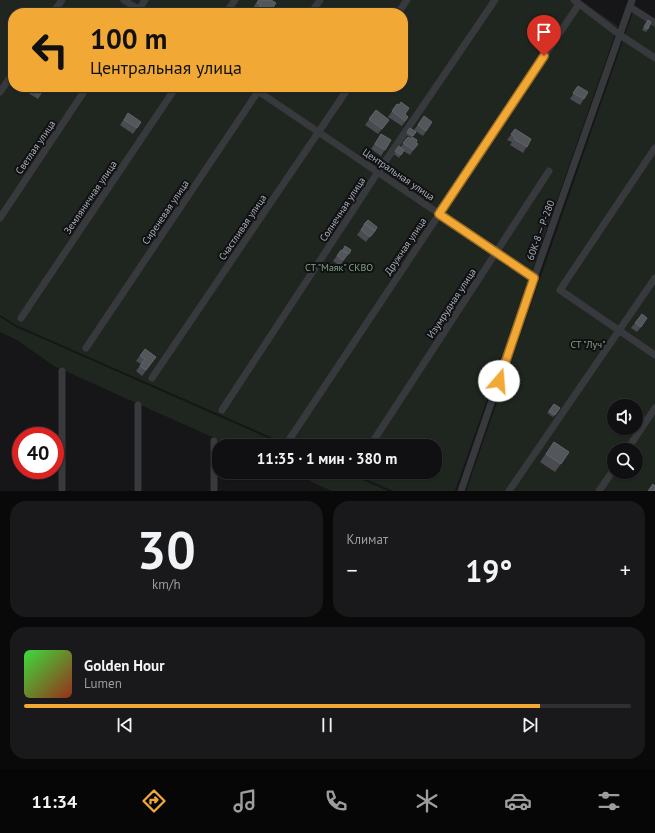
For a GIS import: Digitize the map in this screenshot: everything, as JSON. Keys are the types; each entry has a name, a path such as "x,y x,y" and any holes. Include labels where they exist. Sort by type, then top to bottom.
{"street":[{"path":"124,0 135,8"},
{"name":"Солнечная улица","path":"222,410 378,172 495,0"},
{"path":"577,2 620,35 655,58"},
{"name":"Дружная улица","path":"289,439 439,214 577,2"},
{"path":"631,3 655,23"},
{"name":"60К-8 — Р-280","path":"460,491 631,3"},
{"path":"0,92 8,80"},
{"name":"Светлая улица","path":"0,218 84,92"},
{"name":"Земляничная улица","path":"21,318 173,92"},
{"name":"Сиреневая улица","path":"86,348 255,92"},
{"name":"Центральная улица","path":"263,92 318,132 534,278"},
{"name":"Счастливая улица","path":"152,378 346,92"},
{"path":"655,148 560,290 655,355"},
{"name":"Изумрудная улица","path":"375,439 549,171"},
{"path":"509,491 655,278"},
{"path":"62,371 62,491"},
{"path":"138,405 138,491"},
{"path":"632,443 655,408"},
{"path":"214,479 214,491"},
{"path":"600,491 608,479"}],"green space":[{"name":"СТ \"Маяк\" СКВО","path":"0,0 580,0 618,26 455,491 393,491 366,479 442,479 442,439 275,439 16,325 0,315"},
{"name":"СТ \"Луч\"","path":"635,6 655,20 655,491 466,491"},
{"path":"0,317 16,327 270,439 216,439 54,366 17,340 0,332"},
{"path":"305,479 361,479 388,491 332,491"}],"building":[{"path":"259,0 271,0 276,3 272,8 259,8 261,5 257,3"},
{"path":"648,20 651,22 648,29 644,27"},
{"path":"578,86 588,92 584,99 573,93"},
{"path":"401,102 409,108 405,114 408,117 405,121 392,111 397,104 399,105"},
{"path":"376,110 389,120 382,129 369,119"},
{"path":"128,113 141,122 137,128 124,120"},
{"path":"424,116 432,122 426,131 418,125"},
{"path":"410,128 416,132 413,136 407,132"},
{"path":"515,129 531,139 527,147 514,139 515,137 511,134"},
{"path":"381,134 391,140 385,150 375,144"},
{"path":"408,137 411,139 412,137 417,140 416,143 418,144 413,150 403,143"},
{"path":"399,146 404,150 401,155 395,151"},
{"path":"368,220 377,227 375,231 365,224 364,225"},
{"path":"365,224 375,231 370,237 361,230"},
{"path":"345,246 351,250 349,254 343,250"},
{"path":"341,250 348,254 343,260 337,256"},
{"path":"642,314 647,318 641,327 635,323"},
{"path":"145,349 156,357 146,370 140,366 145,359 140,356"},
{"path":"554,404 560,408 555,415 549,411"},
{"path":"554,442 569,452 561,464 546,454"},
{"path":"653,484 655,486 655,491 648,491"}],"route":[{"path":"499,381 534,278 439,214 544,56"}]}
